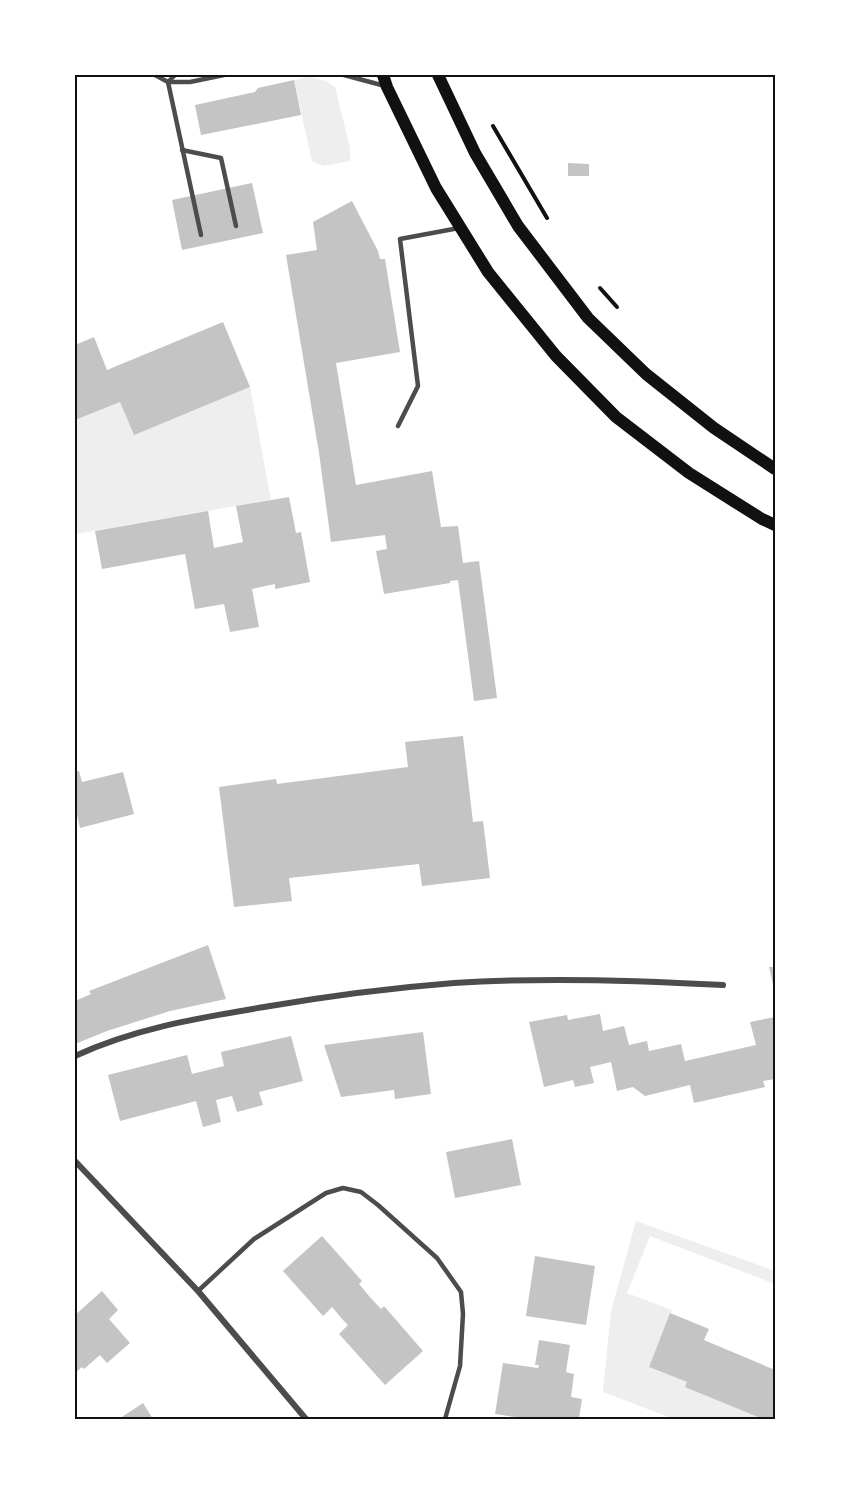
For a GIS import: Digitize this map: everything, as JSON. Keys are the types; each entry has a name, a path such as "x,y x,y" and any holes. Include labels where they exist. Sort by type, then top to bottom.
{"main road":[{"path":"438,75 475,153 518,226 588,318 646,374 714,428 775,469"},
{"path":"385,81 436,188 460,228 488,272 556,356 616,417 689,473 775,525"}],"street":[{"path":"75,1056 111,1041 192,1019 376,990 456,983 521,981 626,980 723,985"},
{"path":"75,1161 198,1291 306,1419"}],"lane":[{"path":"155,75 168,82 190,82 224,75"},
{"path":"168,82 175,75"},
{"path":"344,75 385,81"},
{"path":"168,82 201,235"},
{"path":"182,150 221,158 236,226"},
{"path":"398,426 418,386 400,239 460,228"},
{"path":"198,1291 254,1239 326,1193 343,1188 361,1192 378,1204 437,1258 461,1292 463,1314 460,1366 445,1419"}],"path":[{"path":"488,117 548,220"},
{"path":"595,282 623,313"}],"shaded area":[{"path":"310,77 326,81 335,87 350,148 350,161 323,166 312,161 294,80"},
{"path":"250,387 271,500 75,534 75,420 120,402 134,434"},
{"path":"636,1221 775,1271 775,1284 650,1236 627,1293 672,1310 649,1367 687,1382 763,1419 674,1419 603,1392 611,1311"}],"building":[{"path":"294,80 301,115 201,135 195,105 255,92 258,88"},
{"path":"568,163 589,164 589,176 568,176"},
{"path":"252,183 263,233 182,250 172,200"},
{"path":"352,201 380,259 385,259 400,352 336,363 356,485 432,471 441,527 458,526 463,563 479,561 497,698 474,701 458,580 384,594 376,551 387,549 385,535 331,542 319,453 286,255 317,250 313,222"},
{"path":"223,322 250,387 134,435 120,402 75,420 75,345 94,337 107,370"},
{"path":"289,497 296,533 301,532 310,582 275,589 275,584 252,589 259,627 230,632 224,604 195,609 185,554 102,569 95,531 208,511 214,548 243,542 236,506"},
{"path":"463,736 473,822 483,821 490,878 422,886 419,864 289,878 292,901 234,907 219,787 276,779 277,784 408,767 405,742"},
{"path":"79,771 82,782 123,772 134,814 80,828 75,806 75,772"},
{"path":"208,945 226,999 170,1011 75,1044 75,1001 91,994 89,991"},
{"path":"769,967 775,967 775,989 774,989"},
{"path":"600,1014 603,1031 624,1026 629,1045 647,1041 649,1051 681,1044 685,1061 756,1045 750,1022 775,1017 775,1079 763,1081 765,1087 694,1103 690,1085 645,1096 633,1087 617,1091 611,1062 590,1067 594,1083 575,1087 573,1080 544,1087 529,1022 567,1015 568,1020"},
{"path":"423,1032 431,1094 395,1099 394,1090 341,1097 324,1045"},
{"path":"291,1036 303,1081 259,1092 263,1105 237,1112 232,1096 216,1100 221,1122 203,1127 196,1101 120,1121 108,1075 187,1055 192,1074 224,1066 221,1052"},
{"path":"512,1139 521,1185 455,1198 446,1152"},
{"path":"322,1236 362,1281 359,1284 369,1296 381,1309 384,1306 423,1351 385,1385 339,1334 348,1325 332,1307 323,1316 283,1271"},
{"path":"535,1256 595,1266 586,1325 526,1316"},
{"path":"102,1291 118,1310 109,1319 130,1343 107,1363 100,1355 84,1369 82,1367 75,1373 75,1315"},
{"path":"670,1313 709,1329 704,1340 775,1370 775,1419 763,1419 685,1387 687,1382 649,1367"},
{"path":"539,1340 570,1345 566,1372 574,1374 571,1397 582,1399 579,1419 529,1419 495,1414 503,1363 538,1368 539,1365 535,1365"},
{"path":"143,1403 153,1419 119,1419"}]}
